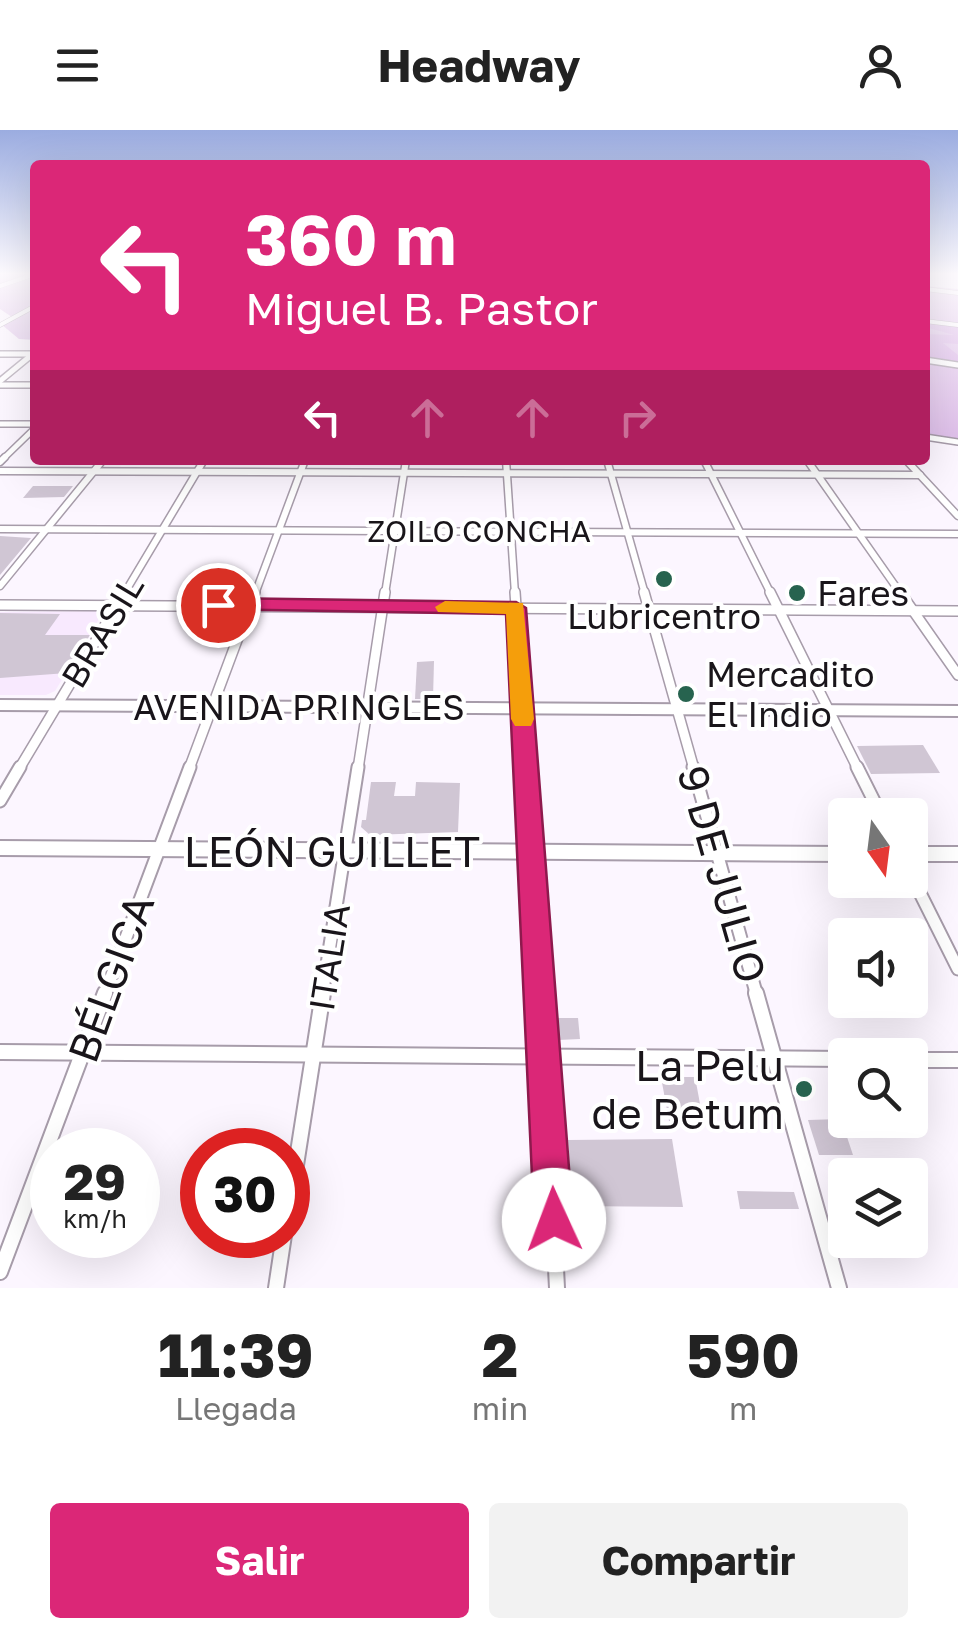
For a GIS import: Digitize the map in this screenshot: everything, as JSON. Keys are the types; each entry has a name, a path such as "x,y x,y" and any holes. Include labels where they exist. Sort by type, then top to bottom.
{"main road":[{"name":"AVENIDA PRINGLES","path":"0,704 958,711"},
{"name":"LEÓN GUILLET","path":"0,848 828,854"},
{"path":"928,854 958,854"}],"street":[{"path":"0,354 30,354"},
{"path":"0,383 30,357"},
{"path":"930,361 958,365"},
{"path":"0,383 30,386"},
{"path":"0,424 30,426"},
{"path":"0,462 30,431"},
{"path":"930,439 958,442"},
{"path":"0,586 99,465"},
{"name":"BRASIL","path":"0,801 202,465"},
{"name":"BÉLGICA","path":"0,1272 303,465"},
{"name":"9 DE JULIO","path":"609,465 839,1288"},
{"path":"706,465 872,798"},
{"path":"811,465 958,674"},
{"path":"911,465 958,516"},
{"name":"ITALIA","path":"302,1128 405,466"},
{"path":"0,470 301,472 507,466 611,473 920,474"},
{"path":"507,466 546,1056 557,1288"},
{"name":"ZOILO CONCHA","path":"0,530 958,534"},
{"path":"0,604 958,611"},
{"path":"922,898 958,969"},
{"path":"0,1052 828,1059"},
{"path":"928,1060 958,1060"},
{"path":"276,1288 281,1258"}],"shaded area":[{"path":"6,328 30,328 30,340 19,339"},
{"path":"930,328 958,328 958,439 930,436"},
{"path":"930,328 958,328 958,344 943,343 958,355 958,363 930,359 930,334 954,335"},
{"path":"0,612 102,614 55,691 46,695 0,695"}],"building":[{"path":"33,486 73,486 64,497 23,498"},
{"path":"0,536 31,538 0,575"},
{"path":"0,613 60,614 45,635 90,635 67,673 0,678"},
{"path":"434,661 433,699 415,699 417,662"},
{"path":"923,745 940,773 871,774 857,746"},
{"path":"371,782 396,782 394,796 415,796 416,782 460,783 458,832 370,835 361,827 362,820 366,820"},
{"path":"556,1018 578,1018 580,1039 558,1040"},
{"path":"661,1077 695,1077 703,1120 669,1121"},
{"path":"828,1119 828,1138 847,1138 853,1155 819,1155 808,1120"},
{"path":"672,1139 683,1207 572,1206 568,1140"},
{"path":"737,1191 794,1192 799,1209 740,1209"}],"slow traffic":[{"path":"445,607 516,608 523,719"}],"place":[{"name":"Lubricentro","path":"664,579"},
{"name":"Fares","path":"797,593"},
{"name":"Mercadito El Indio","path":"686,694"},
{"name":"La Pelu de Betum","path":"804,1089"}],"route":[{"path":"218,605 516,608 554,1220"}]}
